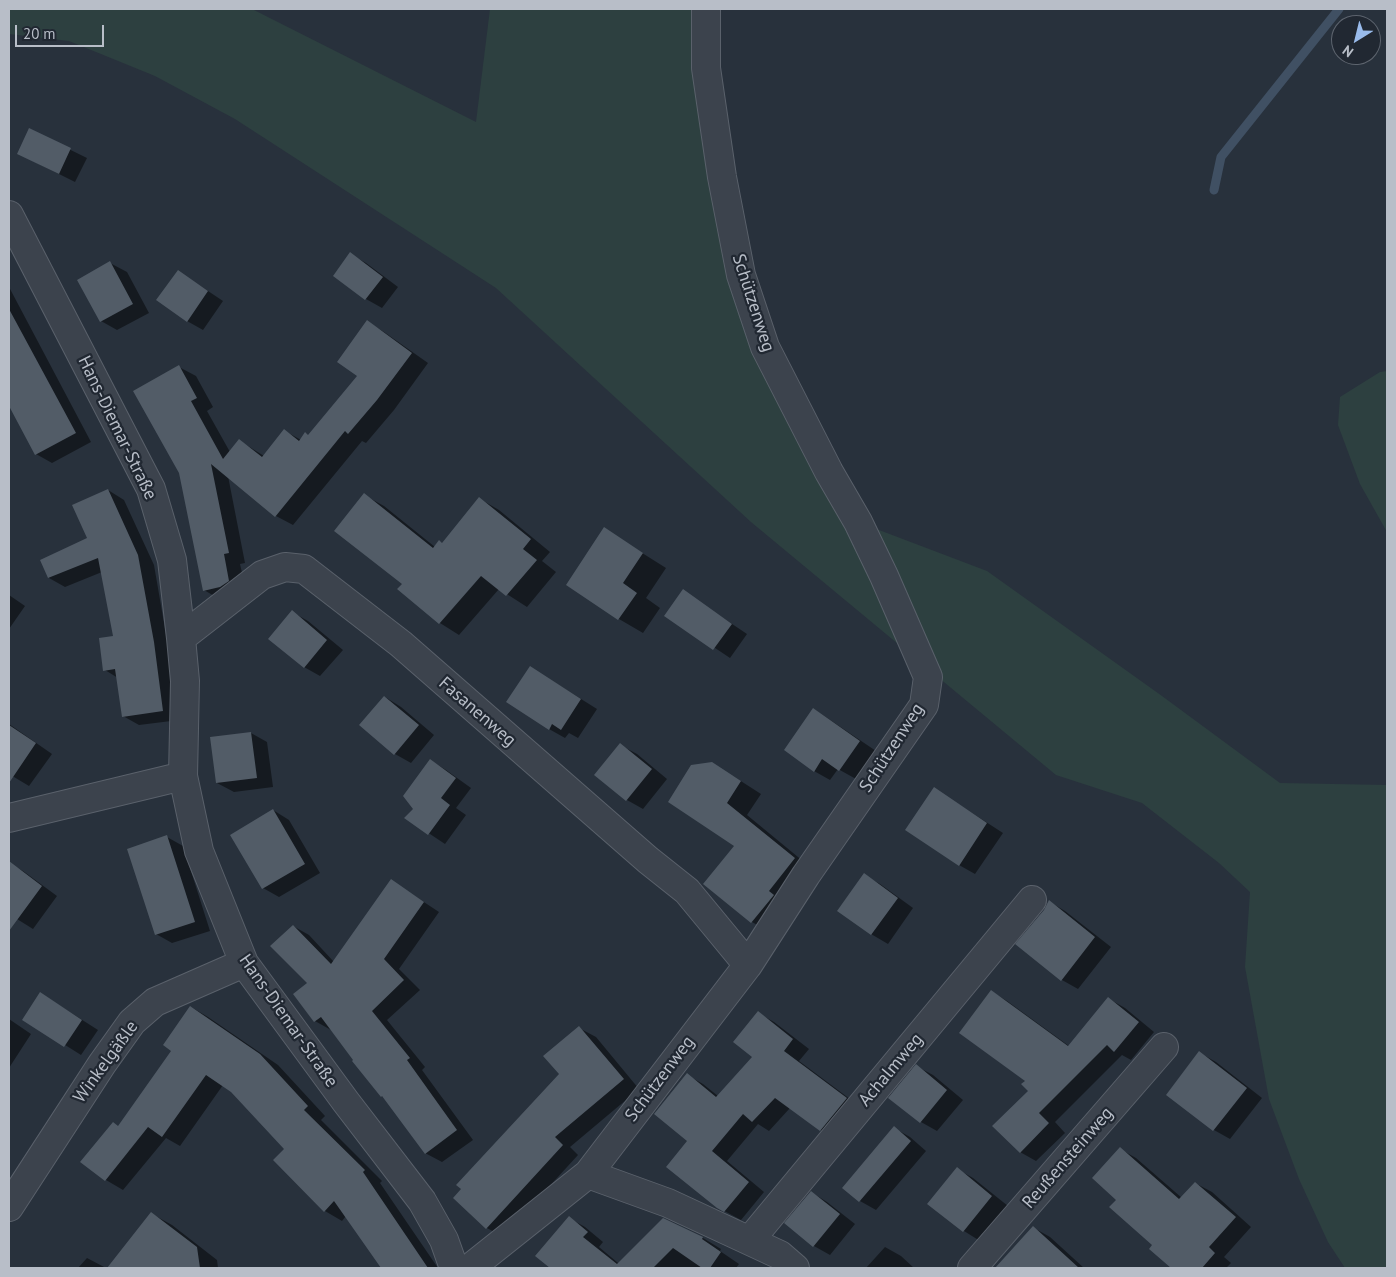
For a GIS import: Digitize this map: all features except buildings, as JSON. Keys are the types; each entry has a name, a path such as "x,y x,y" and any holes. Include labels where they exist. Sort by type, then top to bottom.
{"street":[{"name":"Schützenweg","path":"470,1268 588,1174 748,965 806,875 924,705 928,677 858,522 829,472 765,347 741,275 722,177 706,68 706,9"},
{"name":"Hans-Diemar-Straße","path":"9,215 151,489 172,560 181,638 185,681 183,776 199,851 244,963 346,1102 422,1201 444,1240 454,1268"},
{"name":"Fasanenweg","path":"181,638 262,575 285,567 304,569 401,644 641,854 687,891 748,965"},
{"path":"9,818 183,776"},
{"name":"Achalmweg","path":"750,1240 1032,900"},
{"name":"Winkelgäßle","path":"9,1207 102,1064 132,1022 155,1002 244,963"},
{"name":"Reußensteinweg","path":"972,1268 1164,1047"},
{"path":"588,1174 668,1203 750,1240 780,1255 795,1268"}],"shaded area":[{"path":"9,9 252,9 476,122 490,9 706,9 741,275 858,522 987,571 1280,783 1387,785 1387,1268 1345,1268 1328,1242 1299,1179 1269,1099 1245,967 1250,892 1219,863 1142,803 1056,775 751,522 496,288 235,119 155,76 69,41 9,34"},
{"path":"1387,371 1387,532 1360,484 1338,425 1340,397 1380,372"}],"waterway":[{"path":"1214,190 1221,157 1339,9"}]}
